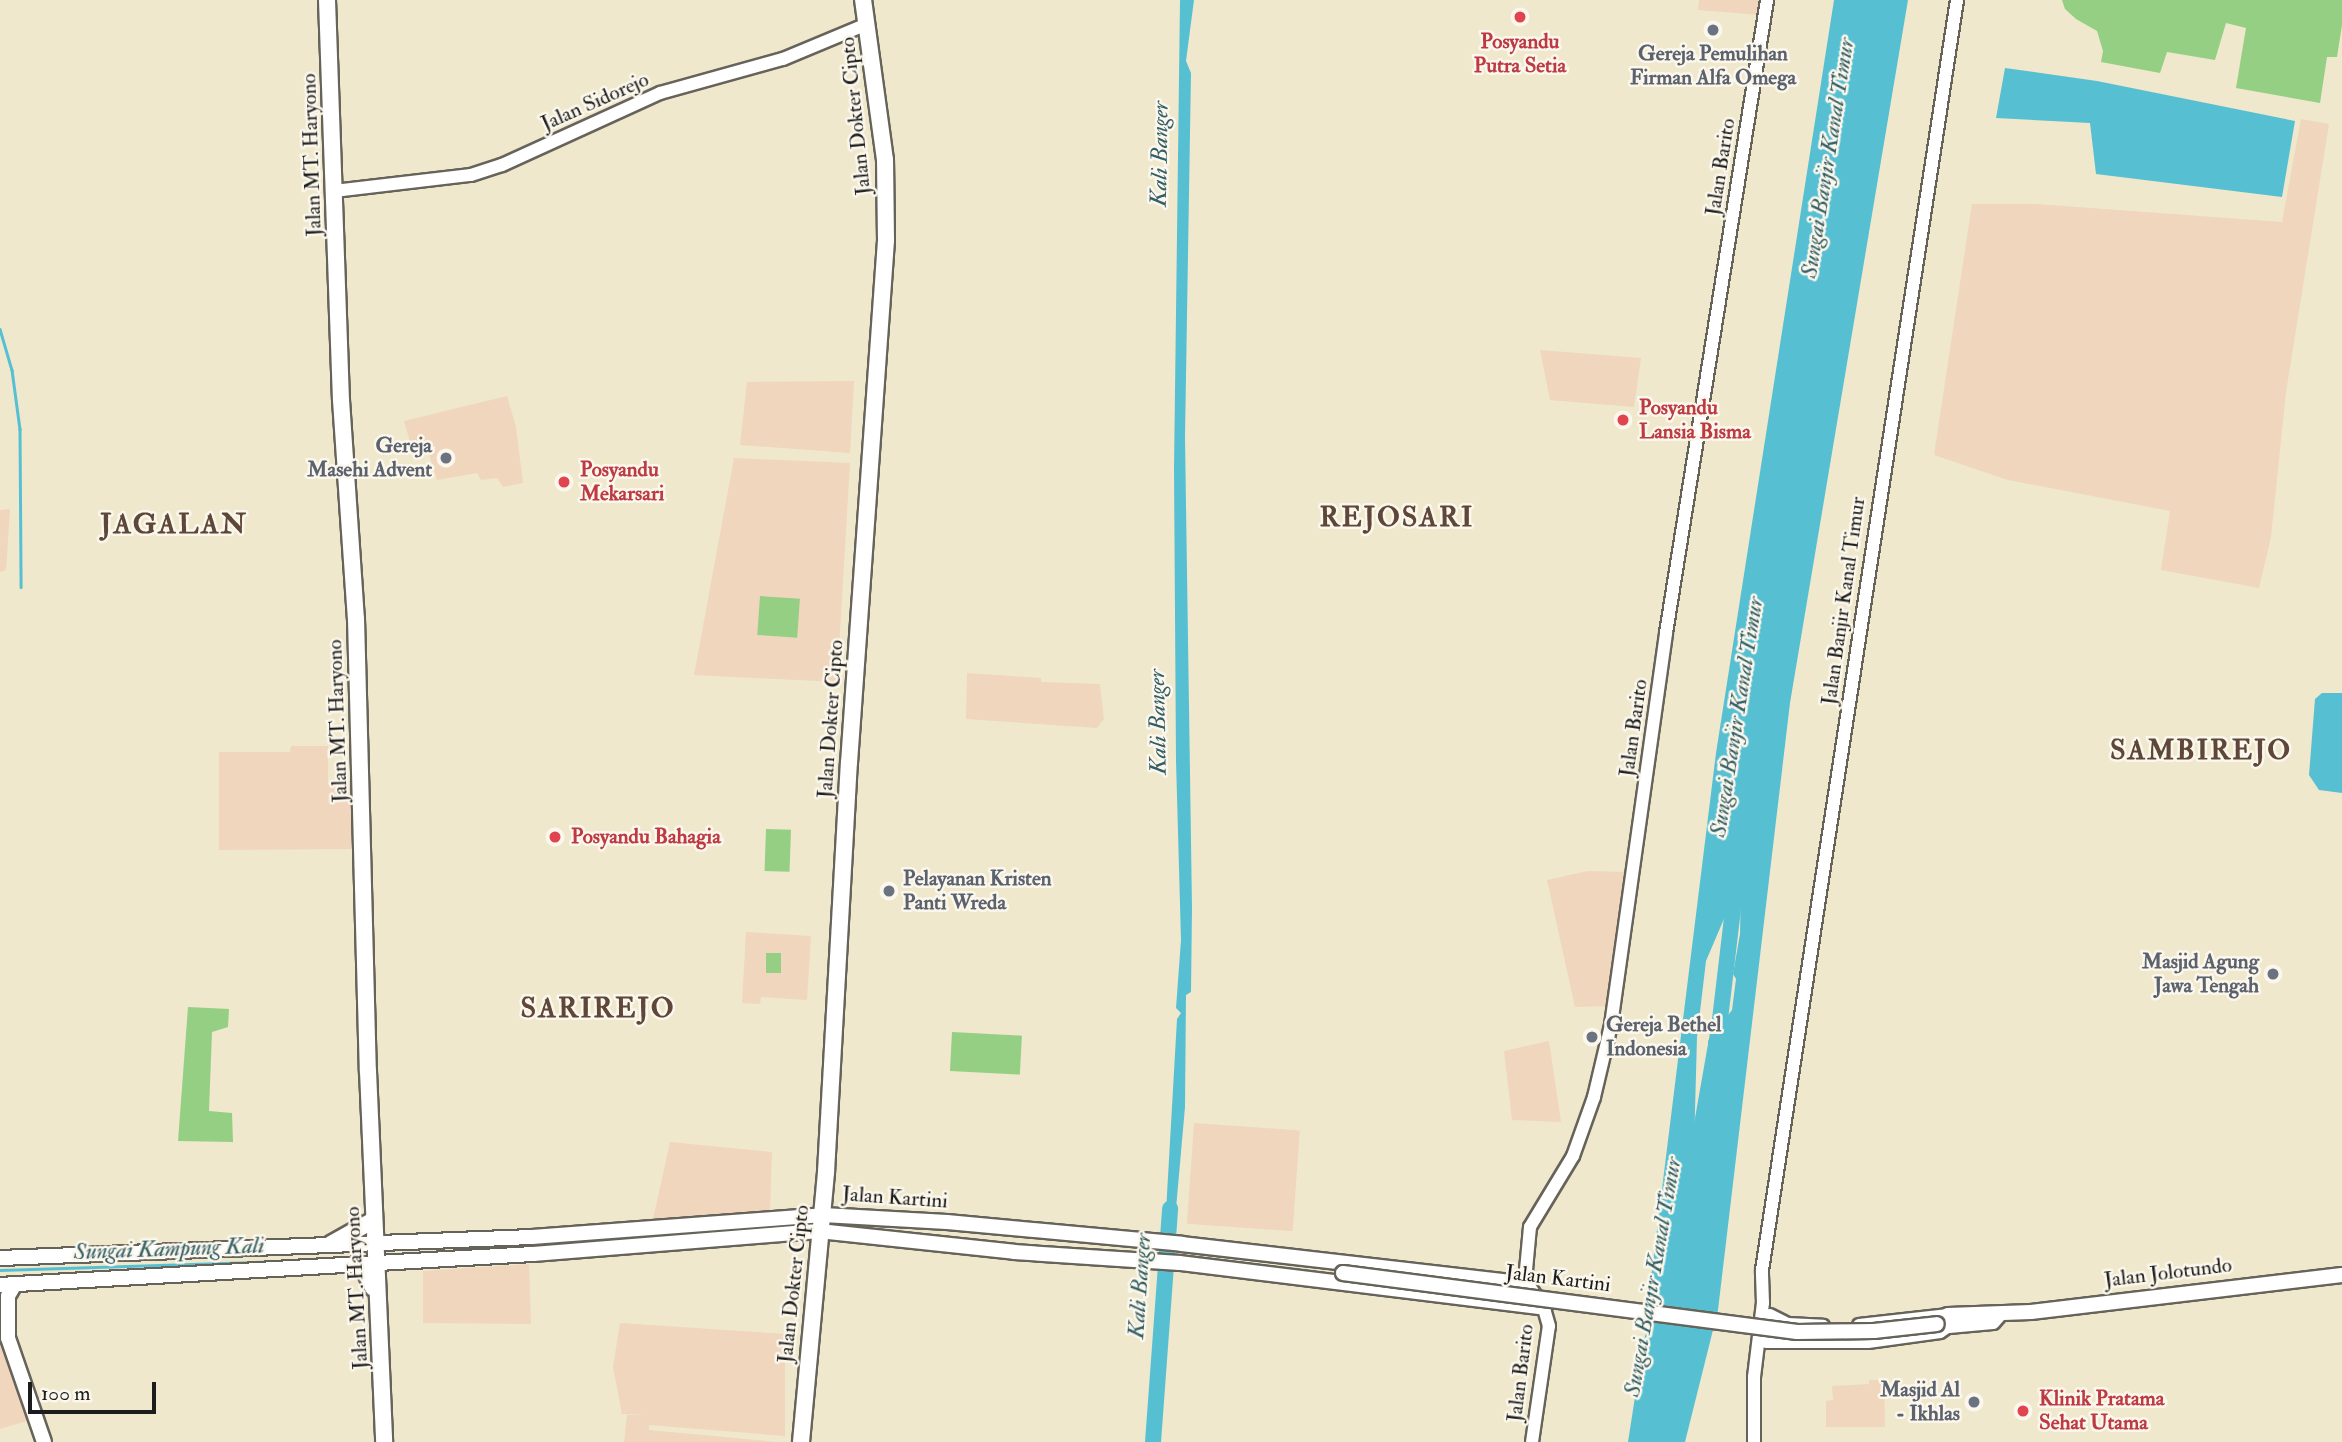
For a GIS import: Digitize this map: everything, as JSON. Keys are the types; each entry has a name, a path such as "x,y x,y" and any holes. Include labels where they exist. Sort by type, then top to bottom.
{"main road":[{"name":"Jalan MT. Haryono","path":"327,0 341,400 356,619 375,1125 374,1242 369,1265 379,1300 384,1442"},
{"name":"Jalan Dokter Cipto","path":"801,1442 819,1231 823,1214 849,752 886,240 886,160 863,0"},
{"name":"Jalan Kartini","path":"0,1258 532,1237 823,1214 947,1222 1166,1243 1528,1284"},
{"path":"331,1244 374,1220"},
{"name":"Jalan Kartini","path":"7,1285 691,1244 819,1231 1014,1252 1165,1262 1544,1308"},
{"path":"1328,1262 1342,1273"},
{"name":"Jalan Kartini","path":"1325,1280 1342,1273 1797,1332 1874,1332 1945,1322"},
{"name":"Jalan Jolotundo","path":"1945,1322 1993,1322 1999,1315 2342,1275"},
{"path":"7,1285 4,1328 44,1442"}],"street":[{"name":"Jalan Barito","path":"1532,1442 1549,1326 1544,1308 1528,1284 1526,1270 1530,1227 1567,1169 1587,1121 1616,998 1666,633 1767,0"},
{"name":"Jalan Banjir Kanal Timur","path":"1754,1442 1754,1377 1767,1309 1762,1270 1957,0"},
{"name":"Jalan Sidorejo","path":"334,191 471,175 502,165 660,93 783,58 867,24"},
{"path":"1761,1345 1868,1342 1940,1332 1945,1322 1823,1326 1788,1324 1767,1309"}],"shaded area":[{"path":"1699,0 1762,0 1760,15 1698,10"},
{"path":"2301,119 2329,124 2286,392 2271,537 2259,588 2161,570 2170,511 2008,480 1934,455 1972,204 2036,204 2282,222"},
{"path":"1540,350 1641,358 1634,407 1550,400"},
{"path":"854,381 850,453 740,445 747,382"},
{"path":"507,396 516,427 523,483 503,487 497,478 481,480 477,473 437,480 428,451 412,449 404,421"},
{"path":"734,458 850,463 837,682 694,675"},
{"path":"10,509 6,570 0,572 0,510"},
{"path":"967,673 1041,678 1041,682 1100,684 1104,719 1097,728 966,719"},
{"path":"291,746 328,746 328,781 354,781 354,849 219,850 219,752 290,752"},
{"path":"1588,871 1627,872 1611,1006 1575,1007 1547,880"},
{"path":"746,932 811,936 807,1000 761,997 760,1004 742,1003"},
{"path":"1549,1041 1561,1122 1512,1120 1504,1051"},
{"path":"1194,1123 1300,1130 1293,1231 1187,1224"},
{"path":"670,1142 772,1152 770,1211 653,1219"},
{"path":"529,1264 531,1324 423,1323 423,1271"},
{"path":"620,1323 785,1334 785,1436 649,1425 649,1430 776,1442 624,1442 627,1415 648,1415 622,1414 613,1367"},
{"path":"0,1342 30,1420 0,1429"},
{"path":"1869,1380 1884,1380 1885,1427 1826,1427 1826,1401 1833,1400 1832,1386 1869,1384"}],"green space":[{"path":"2062,0 2342,0 2342,25 2337,57 2327,57 2320,103 2236,88 2246,28 2226,23 2215,60 2167,52 2160,73 2101,62 2103,51 2097,31 2076,19 2065,9"},
{"path":"760,596 800,599 797,638 757,635"},
{"path":"766,829 791,830 790,872 765,871"},
{"path":"766,953 781,953 781,973 766,973"},
{"path":"188,1007 229,1009 228,1027 212,1032 209,1111 232,1113 233,1142 178,1141"},
{"path":"952,1032 1022,1036 1020,1075 950,1071"}],"water":[{"path":"1180,0 1194,0 1186,61 1191,73 1185,437 1192,908 1191,992 1186,995 1185,1107 1174,1231 1165,1229 1177,1019 1181,1013 1176,1008 1181,940 1176,761 1174,469"},
{"path":"1834,0 1908,0 1790,703 1718,1310 1685,1442 1628,1442 1644,1339 1649,1326 1648,1302 1716,753","holes":["1737,877 1741,880 1740,934 1733,974 1736,979 1732,1010 1708,1041 1711,1090 1703,1105 1702,1140 1694,1148 1697,1037 1706,961 1732,900"]},
{"path":"2005,68 2097,81 2295,121 2282,197 2096,174 2090,123 1996,118"},
{"path":"2322,693 2342,693 2342,793 2319,790 2309,775 2315,699"}],"waterway":[{"path":"0,329 12,370 20,429 21,587"},
{"name":"Sungai Banjir Kanal Timur","path":"1695,1164 1719,1028 1737,874"},
{"name":"Kali Banger","path":"1153,1442 1170,1209"},
{"name":"Sungai Kampung Kali","path":"0,1270 291,1261"}],"place":[{"name":"Posyandu Putra Setia","path":"1520,17"},
{"name":"Gereja Pemulihan Firman Alfa Omega","path":"1713,30"},
{"name":"Posyandu Lansia Bisma","path":"1623,420"},
{"name":"Gereja Masehi Advent","path":"446,458"},
{"name":"Posyandu Mekarsari","path":"564,482"},
{"name":"Posyandu Bahagia","path":"555,837"},
{"name":"Pelayanan Kristen Panti Wreda","path":"889,891"},
{"name":"Masjid Agung Jawa Tengah","path":"2273,974"},
{"name":"Gereja Bethel Indonesia","path":"1592,1037"},
{"name":"Masjid Al - Ikhlas","path":"1974,1402"},
{"name":"Klinik Pratama Sehat Utama","path":"2023,1411"}],"district":[{"name":"REJOSARI","path":"1397,518"},
{"name":"JAGALAN","path":"174,525"},
{"name":"SAMBIREJO","path":"2201,751"},
{"name":"SARIREJO","path":"598,1009"}]}
